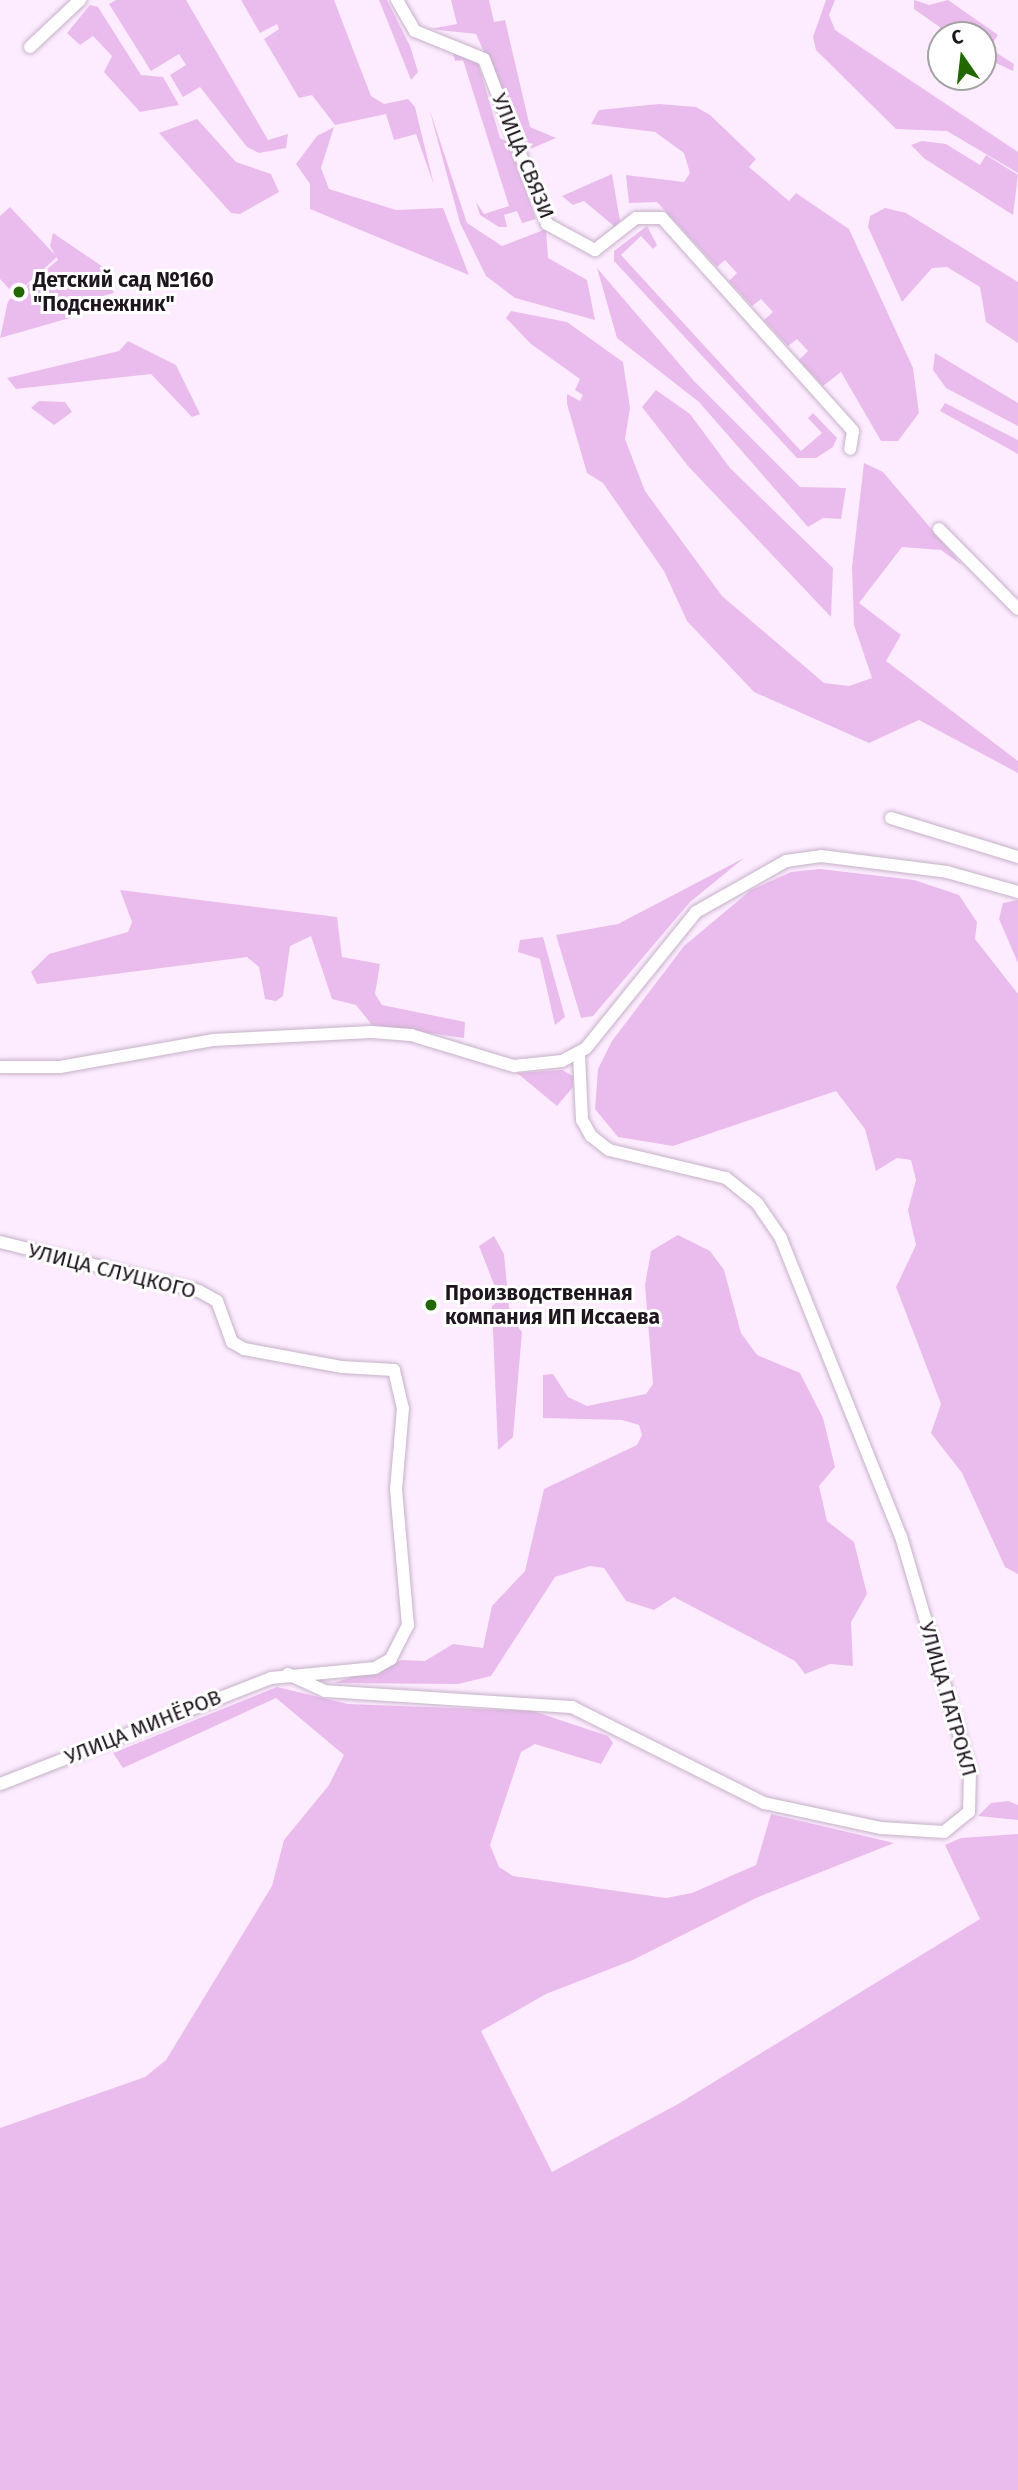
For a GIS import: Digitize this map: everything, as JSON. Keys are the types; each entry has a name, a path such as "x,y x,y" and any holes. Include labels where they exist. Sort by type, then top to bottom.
{"street":[{"path":"30,47 80,0"},
{"name":"УЛИЦА СВЯЗИ","path":"397,0 415,31 484,59 547,224 595,250 636,218 663,218 853,431 850,449"},
{"path":"939,529 1018,609"},
{"path":"891,818 1018,856"},
{"path":"0,1066 60,1067 214,1040 371,1032 411,1035 514,1066 579,1055 696,912 786,861 821,856 947,872 1018,892"},
{"name":"УЛИЦА ПАТРОКЛ","path":"288,1674 337,1693 572,1707 764,1803 881,1828 944,1832 969,1812 970,1771 901,1536 781,1238 757,1203 726,1178 608,1150 586,1128 579,1055"},
{"name":"УЛИЦА СЛУЦКОГО","path":"0,1242 199,1292 217,1301 232,1342 244,1349 342,1367 394,1370 403,1408 396,1489 408,1625"},
{"name":"УЛИЦА МИНЁРОВ","path":"0,1784 193,1705 288,1674 375,1668 391,1659 408,1625"}],"shaded area":[{"path":"116,0 186,0 268,140 288,134 286,148 259,153 247,147 200,87 183,97 170,75 186,65 179,54 151,71 109,4"},
{"path":"241,0 334,0 371,96 384,104 408,99 415,107 434,185 416,134 394,140 386,114 335,125 312,95 299,98 264,39 279,29 277,24 260,33"},
{"path":"379,0 387,0 410,46 418,72 411,80"},
{"path":"451,0 489,0 494,22 505,20 530,127 556,138 528,150 476,34 430,29 457,24"},
{"path":"826,0 835,0 829,15 835,30 1018,152 1018,173 947,131 896,129 816,50 813,37"},
{"path":"914,0 929,5 948,0 978,21 931,21 914,9"},
{"path":"90,5 98,7 141,75 163,77 179,105 140,112 104,72 112,56 93,36 80,45 67,33"},
{"path":"453,53 478,63 500,138 509,143 536,219 522,223 517,211 504,215 507,227 499,227 480,215 476,202 484,214 509,206 463,60 455,61"},
{"path":"997,53 1014,64 1013,71 997,64"},
{"path":"659,104 696,107 710,115 756,159 749,167 789,201 796,193 849,229 913,368 919,413 898,441 881,441 841,372 823,386 799,360 808,351 797,339 788,346 764,320 773,312 761,299 752,306 729,281 737,273 725,260 717,267 657,202 629,203 626,175 684,182 690,173 684,153 655,132 591,124 599,110"},
{"path":"429,108 467,223 502,246 546,229 548,258 587,280 595,320 515,298 486,276 460,223"},
{"path":"197,119 236,162 271,174 279,192 240,214 231,213 159,133"},
{"path":"334,127 321,168 329,189 396,210 443,208 469,275 310,209 310,184 296,164 317,136"},
{"path":"922,141 946,144 980,165 986,155 1018,175 1013,215 925,159 911,145"},
{"path":"612,174 620,221 615,227 584,201 573,205 562,196"},
{"path":"10,207 57,257 15,295 0,279 0,216"},
{"path":"885,208 906,213 1018,282 1018,343 986,322 980,287 947,267 932,268 902,302 868,227 870,216"},
{"path":"647,226 657,245 653,249 641,236 621,255 801,451 822,433 808,418 813,413 837,438 833,447 816,458 797,458 614,261 614,251"},
{"path":"53,233 103,267 114,293 76,303 73,317 0,338 8,301 58,260 50,246"},
{"path":"597,268 694,381 800,487 846,488 841,519 823,518 808,527 699,402 617,338"},
{"path":"511,311 567,322 623,362 630,408 625,439 645,491 722,596 824,683 849,686 872,678 854,625 852,567 864,463 883,472 962,565 941,550 902,547 859,603 901,635 886,661 1018,761 1018,773 919,720 869,743 754,692 687,621 664,571 603,483 587,473 567,404 567,394 580,401 583,395 575,390 580,379 531,344 506,318"},
{"path":"128,341 176,365 200,414 192,417 151,374 16,389 7,378 119,351"},
{"path":"935,353 1018,403 1018,426 946,388 933,370"},
{"path":"656,390 690,414 730,468 833,568 831,617 688,466 642,407"},
{"path":"39,401 65,402 72,412 54,425 31,408"},
{"path":"945,403 1018,440 1018,454 940,411"},
{"path":"744,858 690,902 593,1016 581,1018 556,935 618,924"},
{"path":"820,869 914,880 959,895 977,922 975,939 1018,994 1018,1574 1005,1567 962,1473 931,1433 941,1404 896,1287 916,1245 908,1210 916,1180 911,1160 897,1158 876,1171 865,1129 836,1091 673,1146 618,1137 595,1109 598,1069 612,1041 684,946 751,890 791,872"},
{"path":"120,890 337,917 342,957 380,964 375,994 382,1005 465,1022 464,1038 372,1025 356,1005 332,999 311,936 290,946 283,996 276,1001 265,999 259,967 247,957 37,984 31,972 49,954 128,932 132,922"},
{"path":"1018,900 1018,963 999,919 1003,903"},
{"path":"543,937 565,1017 555,1025 540,959 518,952 520,940"},
{"path":"562,1070 573,1076 573,1087 557,1106 517,1073"},
{"path":"678,1235 710,1251 724,1270 741,1333 757,1355 800,1373 823,1418 835,1467 819,1486 827,1521 854,1542 867,1594 851,1622 853,1666 830,1664 805,1674 795,1661 674,1597 654,1610 626,1601 604,1568 590,1566 555,1577 491,1676 458,1684 334,1683 402,1660 425,1661 453,1644 483,1648 492,1606 525,1571 544,1489 637,1445 642,1435 639,1425 622,1420 543,1418 543,1375 553,1374 568,1397 587,1406 646,1394 653,1384 645,1285 651,1251"},
{"path":"494,1236 504,1254 510,1317 522,1332 513,1437 498,1450 492,1306 500,1300 479,1246"},
{"path":"277,1687 348,1704 533,1711 608,1736 613,1743 601,1764 535,1744 521,1752 490,1845 499,1867 513,1876 666,1898 692,1893 756,1865 771,1814 894,1843 756,1898 633,1960 546,1994 481,2031 552,2172 678,2104 980,1919 945,1845 961,1838 1018,1834 1018,2490 0,2490 0,2128 145,2077 166,2060 272,1886 284,1840 329,1785 344,1755 276,1698 123,1768 113,1753"},
{"path":"1008,1801 1018,1805 1018,1820 978,1816 991,1803"}],"place":[{"name":"Детский сад №160 \"Подснежник\"","path":"19,292"},
{"name":"Производственная компания ИП Иссаева","path":"431,1305"}]}
